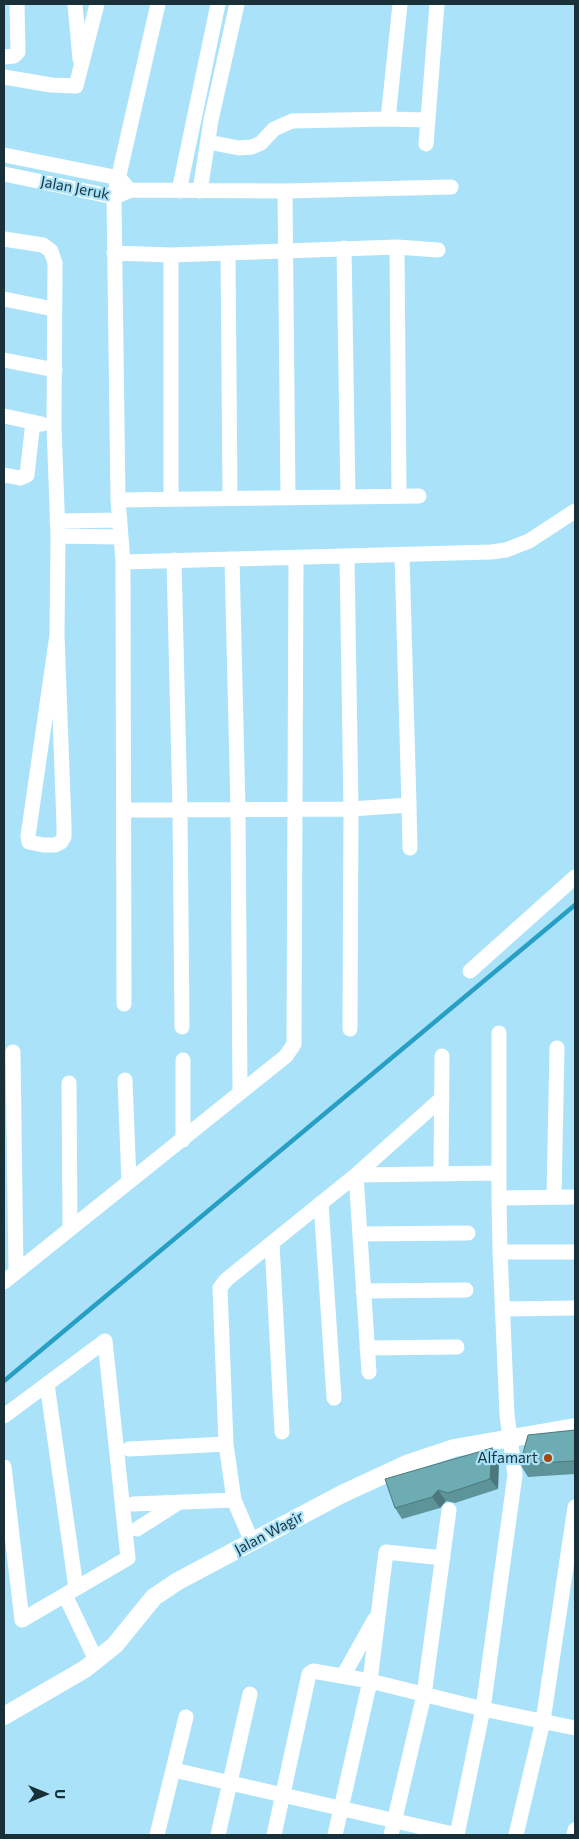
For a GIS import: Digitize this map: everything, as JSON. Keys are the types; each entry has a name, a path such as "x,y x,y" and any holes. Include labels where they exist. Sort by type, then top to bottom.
{"street":[{"path":"4,57 14,56 18,52 18,4"},
{"path":"75,4 81,70"},
{"path":"4,76 72,87 77,84 97,4"},
{"path":"124,1004 123,562 118,500 114,197 158,4"},
{"path":"179,190 218,4"},
{"path":"200,191 208,142 237,4"},
{"path":"388,119 400,4"},
{"path":"426,144 437,4"},
{"path":"208,142 239,148 252,147 261,143 274,129 292,121 427,120"},
{"name":"Jalan Jeruk","path":"4,155 119,178 131,190 114,197 4,174"},
{"path":"131,190 285,191 451,187"},
{"path":"285,191 288,497"},
{"path":"4,239 43,245 51,251 55,263 53,309 57,635 64,837 55,846 43,846 29,842 28,836 57,635"},
{"path":"114,253 171,255 397,247 438,250"},
{"path":"397,247 399,496"},
{"path":"344,248 348,497"},
{"path":"228,253 230,497"},
{"path":"171,255 171,498"},
{"path":"4,299 53,309"},
{"path":"4,360 55,370"},
{"path":"4,416 54,426"},
{"path":"4,475 20,478 27,475 33,422"},
{"path":"118,500 230,497 419,496"},
{"path":"123,562 296,559 506,550 529,541 575,511"},
{"path":"57,528 120,520"},
{"path":"57,528 121,537"},
{"path":"402,555 410,848"},
{"path":"347,557 351,809 350,1029"},
{"path":"232,559 238,808 240,1092"},
{"path":"4,1282 70,1227 183,1140 286,1056 294,1044 296,559"},
{"path":"174,560 180,810 182,1027"},
{"path":"125,810 351,809 409,805"},
{"path":"470,971 575,877"},
{"path":"174,1770 457,1835 483,1709 515,1475 507,1415 502,1309 499,1198 499,1033"},
{"path":"554,1197 557,1048"},
{"path":"13,1052 16,1272"},
{"path":"442,1056 442,1174"},
{"path":"183,1060 183,1140"},
{"path":"125,1080 129,1182"},
{"path":"69,1083 70,1227"},
{"path":"252,1542 234,1500 226,1444 220,1288 226,1280 356,1175 442,1098"},
{"path":"356,1175 499,1173"},
{"path":"356,1175 369,1372"},
{"path":"499,1198 575,1197"},
{"path":"321,1203 334,1398"},
{"path":"360,1234 468,1233"},
{"path":"272,1243 282,1432"},
{"path":"500,1252 575,1252"},
{"path":"363,1290 466,1290"},
{"path":"502,1309 575,1308"},
{"path":"4,1416 105,1341 128,1558 22,1620 4,1467"},
{"path":"367,1348 457,1347"},
{"path":"47,1384 70,1592 96,1660"},
{"name":"Jalan Wagir","path":"4,1716 85,1669 115,1645 154,1597 342,1494 409,1464 454,1448 575,1427"},
{"path":"128,1449 226,1444"},
{"path":"133,1504 234,1500"},
{"path":"137,1529 179,1502"},
{"path":"516,1835 543,1721 575,1506"},
{"path":"391,1835 424,1695 449,1510"},
{"path":"335,1835 370,1682 386,1552 443,1558"},
{"path":"343,1676 378,1614"},
{"path":"274,1835 309,1674 319,1671 575,1728"},
{"path":"218,1835 250,1694"},
{"path":"158,1835 186,1717"},
{"path":"574,1835 575,1830"}],"building":[{"path":"575,1430 575,1461 520,1464 528,1435"},
{"path":"492,1448 490,1479 448,1493 438,1490 432,1497 395,1508 385,1479"}],"waterway":[{"path":"4,1381 575,905"}],"place":[{"name":"Alfamart","path":"548,1458"}]}
